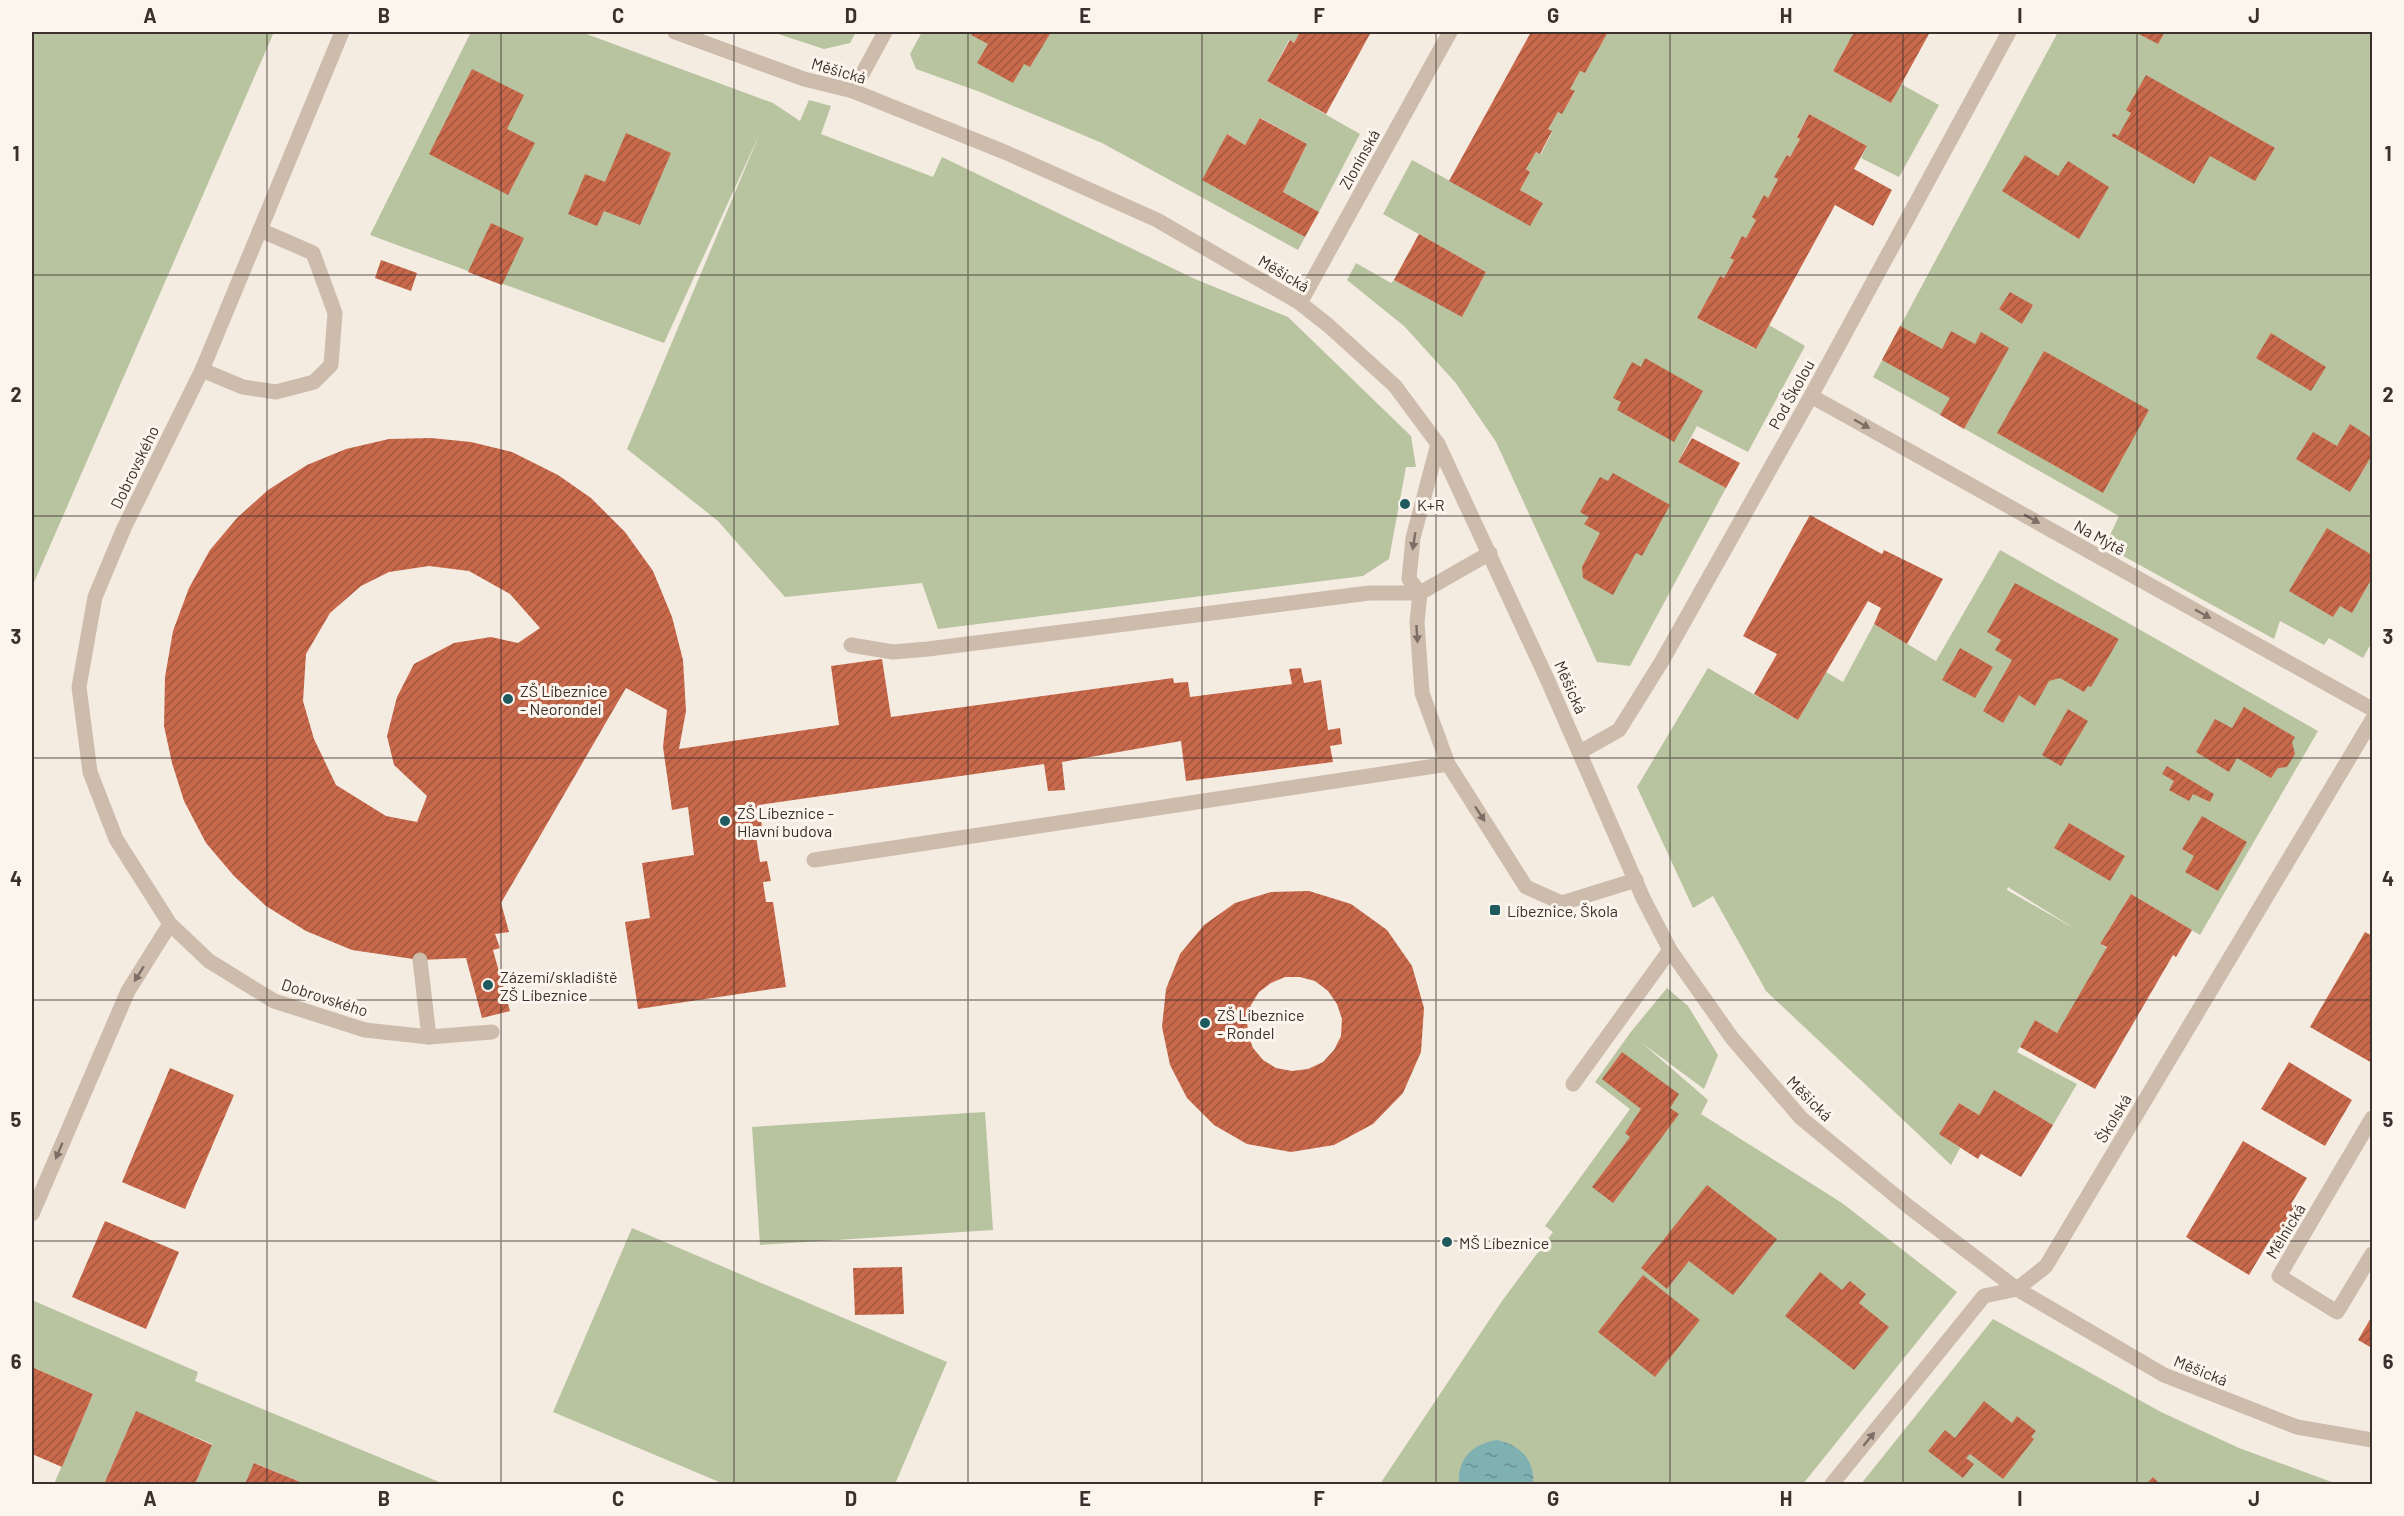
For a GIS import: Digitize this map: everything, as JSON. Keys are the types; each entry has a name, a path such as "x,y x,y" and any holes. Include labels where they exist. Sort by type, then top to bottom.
{"street":[{"name":"Dobrovského","path":"342,32 202,370 124,528 95,597 79,687 90,772 116,839 170,924 209,961 274,1001 366,1030 429,1037 492,1032"},
{"name":"Měšická","path":"675,32 804,79 853,91 1007,153 1156,220 1300,303 1329,326 1395,386 1438,444 1490,553 1670,950 1732,1038 1801,1118 1909,1207 2017,1289 2164,1375 2297,1427 2373,1440"},
{"path":"853,91 885,32"},
{"name":"Zlonínská","path":"1300,303 1450,32"},
{"name":"Pod Školou","path":"1580,752 1619,730 1662,661 1811,396 2009,32"},
{"path":"202,370 243,387 276,392 314,382 331,365 334,313 313,253 260,230"},
{"name":"Na Mýtě","path":"1811,396 2373,709"},
{"path":"1438,444 1413,538 1409,579 1420,593 1417,622 1422,693 1448,764 1526,887 1562,903 1636,879"},
{"path":"851,645 893,652 928,649 1369,593 1420,593 1490,553"},
{"name":"Školská","path":"1832,1485 1984,1296 2017,1289 2046,1266 2373,720"},
{"path":"814,861 1448,764"},
{"path":"32,1214 128,992 170,924"},
{"path":"1574,1084 1670,950"},
{"path":"420,960 429,1037"},
{"name":"Mělnická","path":"2373,1118 2279,1276 2337,1311 2373,1254"}],"green space":[{"path":"32,32 274,32 32,587"},
{"path":"471,32 581,32 773,103 800,121 809,100 831,106 821,134 933,177 942,157 1195,279 1288,317 1411,436 1416,467 1406,467 1389,559 1363,576 938,629 922,583 785,597 718,521 627,449 760,133 664,343 370,235"},
{"path":"772,32 856,32 850,43 824,49"},
{"path":"922,32 1300,32 1294,43 1289,40 1267,81 1360,134 1319,212 1283,192 1307,144 1261,118 1245,145 1227,134 1203,180 1305,237 1298,250 1102,143 980,92 916,69 910,54"},
{"path":"1608,32 1854,32 1833,71 1891,103 1901,84 1939,105 1899,177 1861,158 1867,146 1809,114 1797,136 1800,139 1790,157 1787,155 1775,177 1778,179 1768,198 1764,196 1756,220 1746,238 1742,236 1730,257 1734,260 1724,278 1720,276 1697,318 1755,349 1769,325 1805,346 1748,452 1697,426 1678,462 1726,488 1630,666 1597,662 1496,442 1455,382 1404,326 1347,280 1356,263 1391,283 1394,280 1462,316 1486,272 1383,214 1412,160 1530,225 1543,203 1520,190 1530,172 1526,169 1536,152 1541,154 1552,132 1548,129 1558,112 1562,113 1575,92 1570,89 1580,71 1585,73"},
{"path":"2058,32 2372,32 2372,642 2363,658 2329,638 2324,645 2280,621 2274,639 2105,546 2119,516 1873,377"},
{"path":"2000,550 2318,731 2200,935 2131,894 2100,944 2110,950 2057,1033 2035,1020 2017,1052 2077,1084 2053,1125 1995,1091 1979,1115 1959,1103 1940,1134 1960,1148 1951,1165 1766,991 1713,896 1693,908 1637,787 1708,668 1798,720 1826,672 1843,682 1874,624 1936,661","holes":["2008,887 2077,930 2007,890"]},
{"path":"1667,988 1688,1006 1718,1055 1704,1089 1642,1043 1708,1100 1701,1114 1842,1203 1957,1292 1803,1484 1380,1484 1502,1301 1553,1232 1545,1226 1630,1109 1595,1082 1630,1033"},
{"path":"985,1112 993,1230 760,1245 752,1127"},
{"path":"632,1228 947,1362 895,1484 724,1484 553,1412"},
{"path":"32,1300 198,1372 195,1381 444,1484 305,1484 255,1463 245,1484 195,1484 212,1444 136,1412 104,1484 54,1484 93,1394 32,1367"},
{"path":"1993,1319 2161,1412 2239,1448 2337,1484 1861,1484"}],"water":[{"path":"1497,1440 1513,1446 1529,1461 1533,1484 1459,1484 1461,1467 1468,1454 1480,1445"}],"building":[{"path":"973,32 1051,32 1030,67 1024,64 1013,83 977,63 988,44 971,35"},
{"path":"1300,32 1371,32 1326,114 1267,81 1290,40 1294,43"},
{"path":"1531,32 1608,32 1585,73 1580,71 1570,89 1575,91 1562,114 1558,112 1548,129 1552,131 1540,154 1536,152 1526,169 1530,172 1520,190 1543,203 1530,226 1449,181"},
{"path":"1854,32 1930,32 1891,103 1833,71"},
{"path":"2135,32 2165,32 2158,44"},
{"path":"472,69 524,95 507,129 535,143 508,195 429,154"},
{"path":"2146,75 2275,148 2255,181 2210,156 2194,184 2112,136 2113,133 2118,136 2131,113 2126,110"},
{"path":"1809,114 1867,146 1854,169 1892,190 1873,226 1835,205 1756,349 1697,318 1720,276 1724,278 1734,260 1730,258 1742,236 1746,238 1756,220 1752,217 1764,195 1768,198 1778,179 1774,177 1787,155 1790,157 1800,139 1797,137"},
{"path":"1260,118 1307,144 1283,192 1319,212 1305,237 1202,180 1227,134 1245,145"},
{"path":"626,133 671,153 640,225 604,211 597,226 568,214 585,174 605,182"},
{"path":"2025,155 2058,176 2068,161 2109,187 2079,239 2002,191"},
{"path":"491,223 524,238 502,285 468,272"},
{"path":"1419,234 1486,272 1462,317 1394,280"},
{"path":"381,260 417,273 411,291 375,278"},
{"path":"2010,292 2033,305 2022,324 1999,309"},
{"path":"1900,326 1942,349 1951,331 1975,344 1981,332 2009,348 1964,429 1940,415 1950,398 1882,360"},
{"path":"2271,333 2326,367 2311,391 2256,358"},
{"path":"2044,351 2149,410 2103,493 1997,433"},
{"path":"1645,358 1703,391 1674,442 1617,410 1621,402 1613,398 1632,362 1641,367"},
{"path":"2350,424 2372,438 2372,455 2350,492 2296,459 2313,432 2337,446"},
{"name":"ZŠ Líbeznice - Neorondel","path":"431,438 471,442 512,452 558,475 591,498 625,532 653,571 672,617 683,660 686,711 679,749 839,725 831,666 882,659 891,717 1173,678 1174,683 1188,682 1190,697 1292,684 1289,669 1301,668 1304,683 1321,680 1328,730 1340,728 1342,744 1330,746 1333,762 1186,781 1181,741 1062,762 1065,790 1048,791 1044,764 759,805 763,835 756,836 760,862 767,861 771,881 763,882 766,902 773,902 786,987 638,1009 625,922 650,918 642,863 694,855 688,807 672,810 663,747 667,710 626,688 501,903 509,932 495,934 500,948 493,950 510,1011 482,1018 466,958 420,960 352,950 306,931 266,906 234,876 206,843 184,801 172,763 164,726 165,677 173,631 189,588 210,550 237,518 268,490 307,465 346,449 389,439","holes":["429,566 469,571 510,594 540,628 518,643 491,637 454,643 414,664 397,697 387,736 394,765 427,796 417,822 386,816 336,785 314,739 303,701 306,654 330,613 361,586 389,572"]},
{"path":"1692,438 1740,463 1726,488 1678,462"},
{"path":"1613,473 1670,505 1642,556 1636,553 1613,595 1583,578 1582,567 1600,533 1584,524 1589,517 1580,512 1600,477 1608,481"},
{"path":"1810,515 1882,554 1884,550 1943,579 1907,644 1874,624 1881,608 1868,601 1798,720 1754,694 1777,654 1743,636"},
{"path":"2327,528 2372,555 2372,578 2352,613 2340,606 2333,617 2289,591"},
{"path":"2015,583 2119,639 2091,687 2088,686 2084,692 2060,678 2049,681 2035,706 2019,695 2003,723 1983,711 2012,660 1995,650 2001,640 1987,632"},
{"path":"1960,648 1993,667 1975,698 1942,680"},
{"path":"2244,707 2295,737 2292,742 2295,754 2287,767 2278,768 2271,778 2237,758 2229,772 2196,752 2215,719 2232,728"},
{"path":"2068,709 2088,721 2061,766 2042,755"},
{"path":"2167,766 2214,794 2210,802 2193,794 2189,801 2169,790 2174,781 2162,774"},
{"path":"2202,816 2247,842 2218,891 2185,872 2194,856 2182,849"},
{"path":"2069,823 2125,856 2110,881 2054,848"},
{"name":"ZŠ Líbeznice - Rondel","path":"1309,891 1351,904 1387,930 1412,966 1424,1008 1421,1052 1403,1093 1373,1124 1334,1145 1291,1152 1247,1144 1214,1125 1187,1098 1170,1065 1162,1027 1166,989 1180,954 1204,925 1235,903 1271,892","holes":["1285,977 1300,977 1315,981 1328,991 1337,1004 1342,1019 1341,1036 1334,1050 1323,1062 1308,1069 1292,1071 1276,1068 1263,1060 1253,1048 1248,1034 1247,1019 1251,1005 1259,992"]},
{"path":"2131,894 2192,930 2176,957 2173,955 2095,1089 2020,1047 2035,1020 2057,1033 2107,947 2100,944"},
{"path":"2365,932 2372,936 2372,1063 2310,1027"},
{"path":"1622,1052 1679,1094 1670,1108 1679,1114 1613,1203 1592,1187 1630,1137 1625,1133 1641,1109 1602,1079"},
{"path":"2289,1062 2352,1100 2325,1146 2261,1109"},
{"path":"170,1068 234,1095 185,1209 122,1182"},
{"path":"1994,1090 2053,1125 2021,1177 1981,1154 1978,1159 1939,1134 1959,1103 1979,1115"},
{"path":"2243,1141 2307,1178 2291,1204 2304,1211 2284,1245 2271,1238 2249,1275 2186,1237"},
{"path":"1707,1185 1777,1239 1733,1295 1689,1261 1667,1289 1641,1268"},
{"path":"105,1221 179,1252 146,1329 72,1297"},
{"path":"902,1267 904,1314 855,1315 853,1268"},
{"path":"1820,1272 1842,1290 1850,1281 1866,1294 1859,1303 1889,1327 1854,1370 1785,1316"},
{"path":"1643,1275 1700,1320 1655,1377 1598,1332"},
{"path":"2372,1316 2372,1348 2358,1340"},
{"path":"32,1367 93,1394 62,1467 32,1454"},
{"path":"1984,1401 2012,1423 2017,1416 2036,1431 2031,1437 2034,1439 2003,1479 1970,1454 1966,1458 1974,1464 1963,1478 1928,1451 1945,1430 1955,1438"},
{"path":"136,1411 212,1445 195,1484 104,1484"},
{"path":"254,1463 293,1479 305,1484 245,1484"},
{"path":"2153,1477 2160,1484 2146,1484"}],"place":[{"name":"K+R","path":"1405,504"},
{"name":"ZŠ Líbeznice - Neorondel","path":"508,699"},
{"name":"ZŠ Líbeznice - Hlavní budova","path":"725,821"},
{"name":"Líbeznice, Škola","path":"1495,910"},
{"name":"Zázemí/skladiště ZŠ Líbeznice","path":"488,985"},
{"name":"ZŠ Líbeznice - Rondel","path":"1205,1023"},
{"name":"MŠ Líbeznice","path":"1447,1242"}]}
